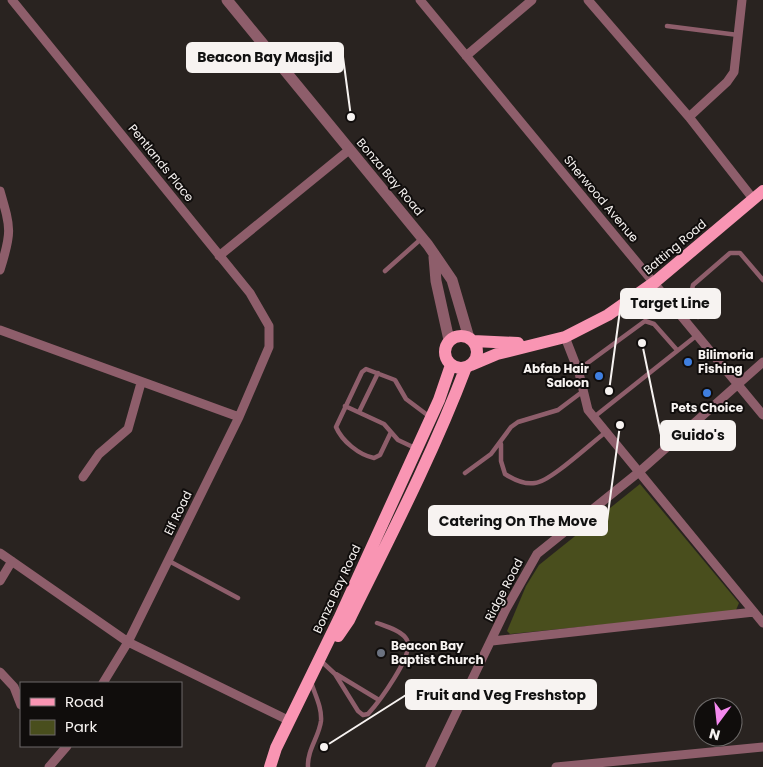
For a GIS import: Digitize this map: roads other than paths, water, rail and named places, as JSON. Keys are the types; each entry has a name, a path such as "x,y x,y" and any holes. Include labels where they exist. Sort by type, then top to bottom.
{"main road":[{"name":"Batting Road","path":"469,366 497,354 565,337 608,315 655,282 758,195"},
{"path":"459,336 471,340 477,351 469,366 451,365 447,361 444,350 449,340 459,336"},
{"name":"Batting Road","path":"471,340 506,344 545,341"},
{"name":"Bonza Bay Road","path":"260,767 273,760 432,417 451,365"},
{"name":"Bonza Bay Road","path":"320,660 349,620 445,422 469,366"}],"street":[{"name":"Pentlands Place","path":"12,0 250,293 265,317 270,332 268,350"},
{"name":"Bonza Bay Road","path":"227,0 422,238 452,280 471,340"},
{"name":"Sherwood Avenue","path":"420,0 763,415"},
{"path":"466,56 532,0"},
{"path":"588,0 758,195"},
{"path":"689,117 730,77 736,66 742,0"},
{"path":"219,256 349,150"},
{"path":"0,191 9,220 10,234 0,270"},
{"name":"Bonza Bay Road","path":"434,257 436,281 449,340"},
{"path":"0,330 141,383 240,417"},
{"path":"565,337 578,370 588,410 763,623"},
{"name":"Elf Road","path":"104,682 128,642 240,417 268,350"},
{"name":"Ridge Road","path":"430,767 506,609 537,554 639,472 763,362"},
{"path":"84,477 99,454 128,429 141,383"},
{"path":"0,552 128,642 290,722"},
{"path":"0,581 12,561"},
{"path":"492,641 754,612"},
{"path":"0,672 14,687 20,703"},
{"path":"49,767 66,747"},
{"path":"556,767 763,747"}],"lane":[{"path":"667,26 739,35"},
{"path":"385,271 422,238"},
{"path":"698,317 689,304 693,284 730,253 740,253 763,280"},
{"path":"578,370 645,321 654,324 677,350"},
{"path":"594,417 696,336"},
{"path":"391,432 380,455 374,458 362,454 336,427 362,372 370,369 395,380 406,399 432,417"},
{"path":"359,412 378,373"},
{"path":"582,392 558,410 518,422 506,433 501,444 501,461 505,474 524,482 536,483 547,478 606,432"},
{"path":"345,406 384,424 398,440 417,449"},
{"path":"466,474 501,444"},
{"path":"168,561 238,598"},
{"path":"335,674 350,701 361,715 368,714 402,665 409,644 403,635 377,622"},
{"path":"320,660 335,674 379,700"},
{"path":"308,767 309,754 320,723 320,706 310,680"}],"place":[{"name":"Beacon Bay Masjid","path":"351,117"},
{"name":"Guido's","path":"642,343"},
{"name":"Bilimoria Fishing","path":"688,362"},
{"name":"Abfab Hair Saloon","path":"599,376"},
{"name":"Target Line","path":"609,391"},
{"name":"Pets Choice","path":"707,393"},
{"name":"Catering On The Move","path":"620,425"},
{"name":"Beacon Bay Baptist Church","path":"381,653"},
{"name":"Fruit and Veg Freshstop","path":"324,747"}]}
